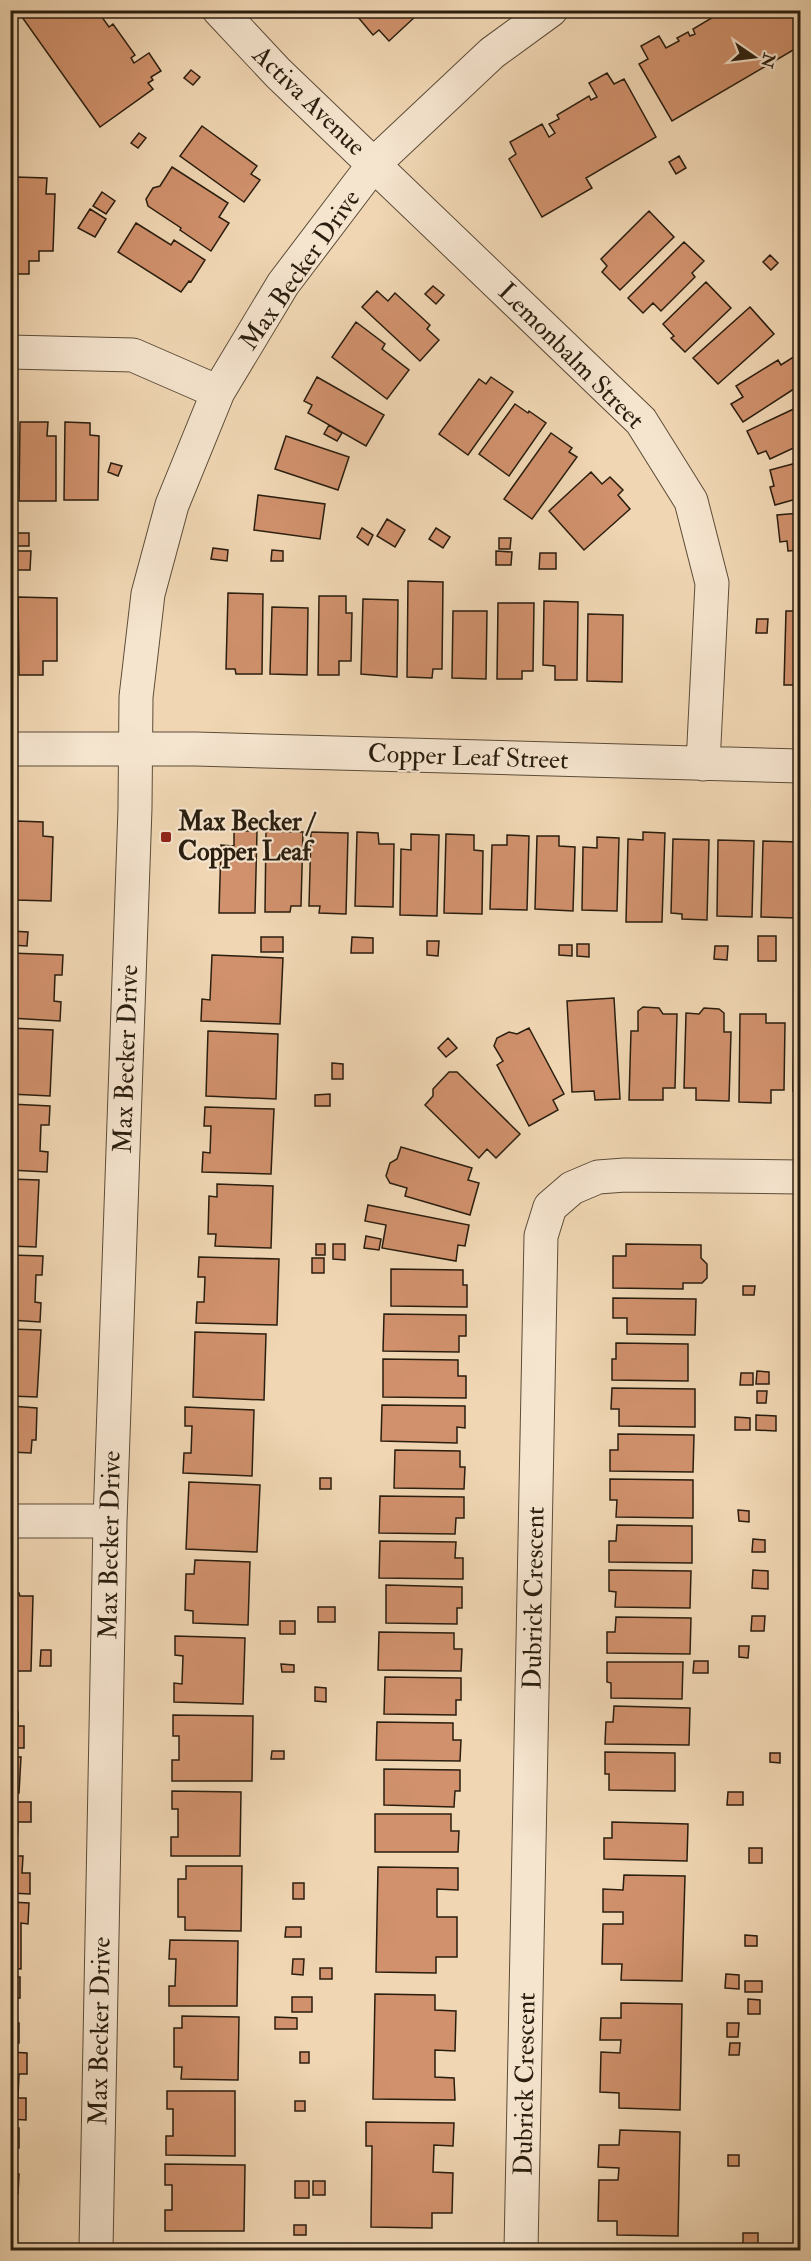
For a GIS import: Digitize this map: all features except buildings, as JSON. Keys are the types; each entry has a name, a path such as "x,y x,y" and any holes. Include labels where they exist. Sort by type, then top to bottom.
{"street":[{"name":"Activa Avenue","path":"219,10 278,73 374,164"},
{"name":"Max Becker Drive","path":"96,2250 110,1521 135,808 136,697 148,594 172,505 218,392 283,284 374,164 492,53 551,10"},
{"name":"Lemonbalm Street","path":"374,164 641,421 691,501 712,583 703,764"},
{"path":"10,352 133,355 218,392"},
{"name":"Copper Leaf Street","path":"10,749 135,751 196,749 801,766"},
{"name":"Dubrick Crescent","path":"521,2250 542,1236 550,1207 572,1188 598,1178 625,1175 801,1177"},
{"path":"10,1521 110,1521"}],"place":[{"name":"Max Becker / Copper Leaf","path":"166,837"}]}
